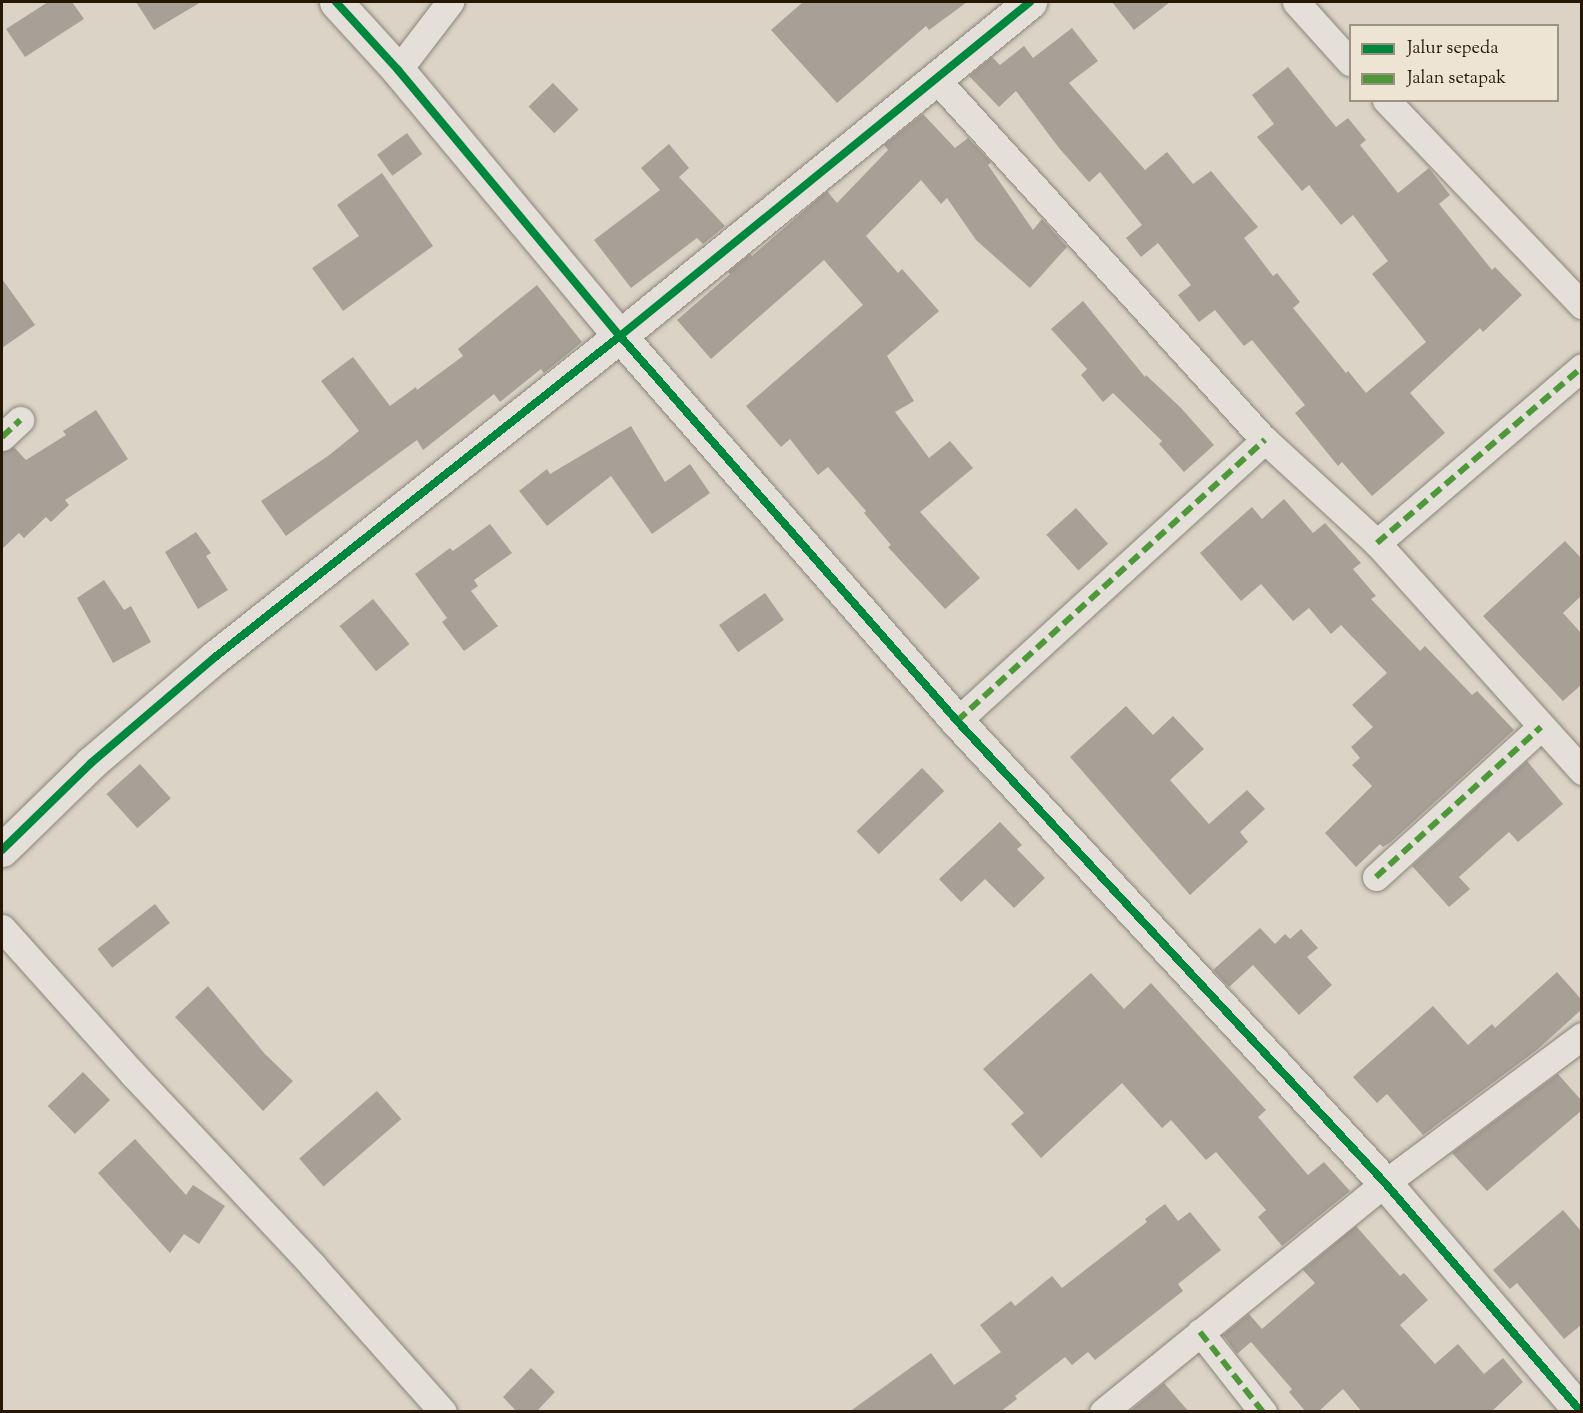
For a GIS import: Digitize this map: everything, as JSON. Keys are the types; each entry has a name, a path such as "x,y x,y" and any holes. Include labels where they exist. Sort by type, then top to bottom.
{"street":[{"path":"336,2 398,70 620,336 957,721 1385,1183 1581,1412"},
{"path":"398,70 450,2"},
{"path":"2,850 91,763 214,658 620,336 1030,2"},
{"path":"1296,2 1349,61"},
{"path":"936,78 1265,440 1377,543 1581,771"},
{"path":"1388,102 1581,305"},
{"path":"1377,543 1581,367"},
{"path":"957,721 1265,440"},
{"path":"1376,877 1541,727"},
{"path":"2,928 133,1074 313,1266 443,1412"},
{"path":"1103,1412 1385,1183 1581,1036"},
{"path":"1200,1332 1263,1412"}],"building":[{"path":"48,2 72,2 84,19 25,57 6,29"},
{"path":"136,2 201,2 154,30"},
{"path":"803,2 967,2 929,30 926,26 837,103 771,30"},
{"path":"1112,2 1170,2 1134,30"},
{"path":"1072,28 1098,61 1069,83 1145,170 1167,152 1193,184 1211,171 1258,227 1244,238 1273,276 1277,273 1300,302 1293,308 1346,373 1348,371 1366,393 1426,342 1372,274 1388,261 1353,215 1341,225 1309,185 1302,191 1257,137 1274,124 1252,95 1288,67 1336,127 1348,118 1366,140 1360,145 1398,193 1429,168 1450,195 1439,204 1492,270 1495,267 1522,295 1483,332 1480,328 1410,393 1445,433 1372,496 1342,462 1338,466 1295,413 1305,405 1252,340 1244,346 1215,310 1199,322 1178,295 1191,285 1158,243 1141,257 1126,238 1142,225 1100,172 1089,182 1059,148 1016,91 999,107 969,76 992,57 1000,65 1024,46 1033,58"},
{"path":"553,83 579,110 554,133 529,107"},
{"path":"923,114 955,148 968,138 991,162 988,165 1033,230 1042,219 1067,247 1030,288 976,240 947,198 941,204 921,180 866,236 898,273 902,269 939,311 887,356 914,401 895,412 929,458 950,441 973,468 920,512 980,578 945,609 888,547 891,545 864,513 866,511 828,467 818,475 790,439 781,447 746,406 863,305 824,260 711,359 677,320 730,274 728,272 750,254 752,256 827,191 837,203 888,150 884,145"},
{"path":"407,133 422,154 392,176 377,155"},
{"path":"669,144 689,168 679,177 725,226 703,244 697,238 631,288 594,240 660,190 641,168"},
{"path":"382,173 433,246 343,311 312,268 359,236 337,205"},
{"path":"2,279 35,325 2,348"},
{"path":"537,285 582,342 544,373 541,369 500,402 494,394 423,450 417,440 286,536 261,501 328,456 359,431 321,381 353,357 390,406 416,387 417,390 463,356 458,349"},
{"path":"1083,301 1145,377 1146,375 1181,408 1214,445 1184,472 1159,444 1162,441 1113,393 1103,402 1081,375 1087,369 1051,329"},
{"path":"96,410 128,459 65,500 69,505 51,522 46,517 24,538 19,533 2,549 2,452 14,447 26,460 66,435 63,431"},
{"path":"631,426 665,482 690,464 710,493 652,534 611,476 547,526 519,491 547,469 550,474"},
{"path":"1284,499 1313,533 1325,523 1361,563 1353,569 1376,596 1371,599 1420,651 1425,646 1472,695 1477,691 1514,730 1391,842 1383,847 1380,844 1356,867 1325,833 1372,786 1352,765 1360,758 1351,747 1373,727 1352,705 1387,673 1341,625 1331,634 1309,608 1293,621 1261,584 1241,601 1200,553 1252,507 1262,519"},
{"path":"1076,508 1108,544 1078,570 1046,535"},
{"path":"490,524 512,553 474,580 478,586 471,591 498,626 464,651 442,622 447,618 415,574 450,548 453,551"},
{"path":"196,532 211,553 206,556 228,590 198,609 165,552"},
{"path":"1565,541 1581,558 1581,596 1563,613 1581,633 1581,685 1563,701 1483,616"},
{"path":"104,580 124,610 131,606 151,642 113,663 77,598"},
{"path":"765,593 784,620 738,652 719,625"},
{"path":"373,599 410,644 376,671 340,626"},
{"path":"1126,706 1153,735 1173,716 1204,749 1170,780 1209,824 1247,790 1265,809 1240,832 1248,842 1190,895 1070,757"},
{"path":"1527,761 1563,804 1518,842 1509,832 1459,877 1470,889 1449,907 1412,866"},
{"path":"140,764 171,798 137,828 107,794"},
{"path":"922,768 944,791 879,854 857,831"},
{"path":"1000,822 1022,845 1017,849 1045,878 1014,908 985,879 961,902 939,879"},
{"path":"155,904 170,923 112,968 97,949"},
{"path":"1260,928 1275,944 1285,934 1290,939 1301,929 1318,948 1307,957 1332,985 1299,1015 1253,965 1229,987 1213,970"},
{"path":"1557,972 1581,999 1581,1010 1538,1049 1423,1135 1387,1094 1377,1103 1353,1077 1433,1006 1468,1045 1492,1024 1495,1028"},
{"path":"1091,973 1124,1009 1151,983 1266,1110 1258,1117 1308,1175 1324,1162 1350,1191 1282,1246 1258,1217 1266,1210 1216,1152 1206,1160 1171,1120 1162,1128 1122,1083 1041,1158 1011,1124 1024,1113 983,1069"},
{"path":"208,986 265,1054 293,1081 263,1111 175,1017"},
{"path":"83,1072 110,1100 75,1134 48,1106"},
{"path":"1558,1074 1581,1100 1581,1111 1487,1191 1452,1153"},
{"path":"377,1091 401,1119 324,1186 299,1159"},
{"path":"135,1139 186,1195 193,1185 225,1206 199,1244 184,1234 170,1253 98,1173"},
{"path":"1165,1204 1178,1221 1190,1212 1221,1250 1178,1284 1183,1291 1095,1360 1088,1352 1072,1365 1065,1357 1015,1396 1017,1399 1000,1412 849,1412 931,1353 954,1385 1001,1352 980,1325 1011,1301 1015,1306 1052,1276 1062,1288 1147,1222 1145,1219"},
{"path":"1563,1210 1581,1231 1581,1325 1564,1339 1517,1283 1510,1289 1493,1270"},
{"path":"1356,1226 1400,1276 1404,1273 1428,1300 1400,1325 1435,1364 1458,1344 1484,1374 1503,1358 1523,1382 1491,1412 1362,1412 1343,1389 1318,1412 1306,1412 1289,1392 1292,1389 1251,1342 1237,1354 1223,1335 1249,1314 1262,1329 1315,1283 1303,1270"},
{"path":"531,1368 555,1392 536,1412 517,1412 503,1397"},
{"path":"1164,1383 1189,1412 1129,1412"}],"marked path":[{"path":"1377,543 1582,367"},
{"path":"2,437 20,420"},
{"path":"957,721 1265,440"},
{"path":"1376,877 1541,727"},
{"path":"1200,1332 1263,1412"}],"cycle path":[{"path":"336,2 398,70 620,336 957,721 1385,1183 1581,1412"},
{"path":"2,850 91,763 214,658 620,336 1030,2"}]}
